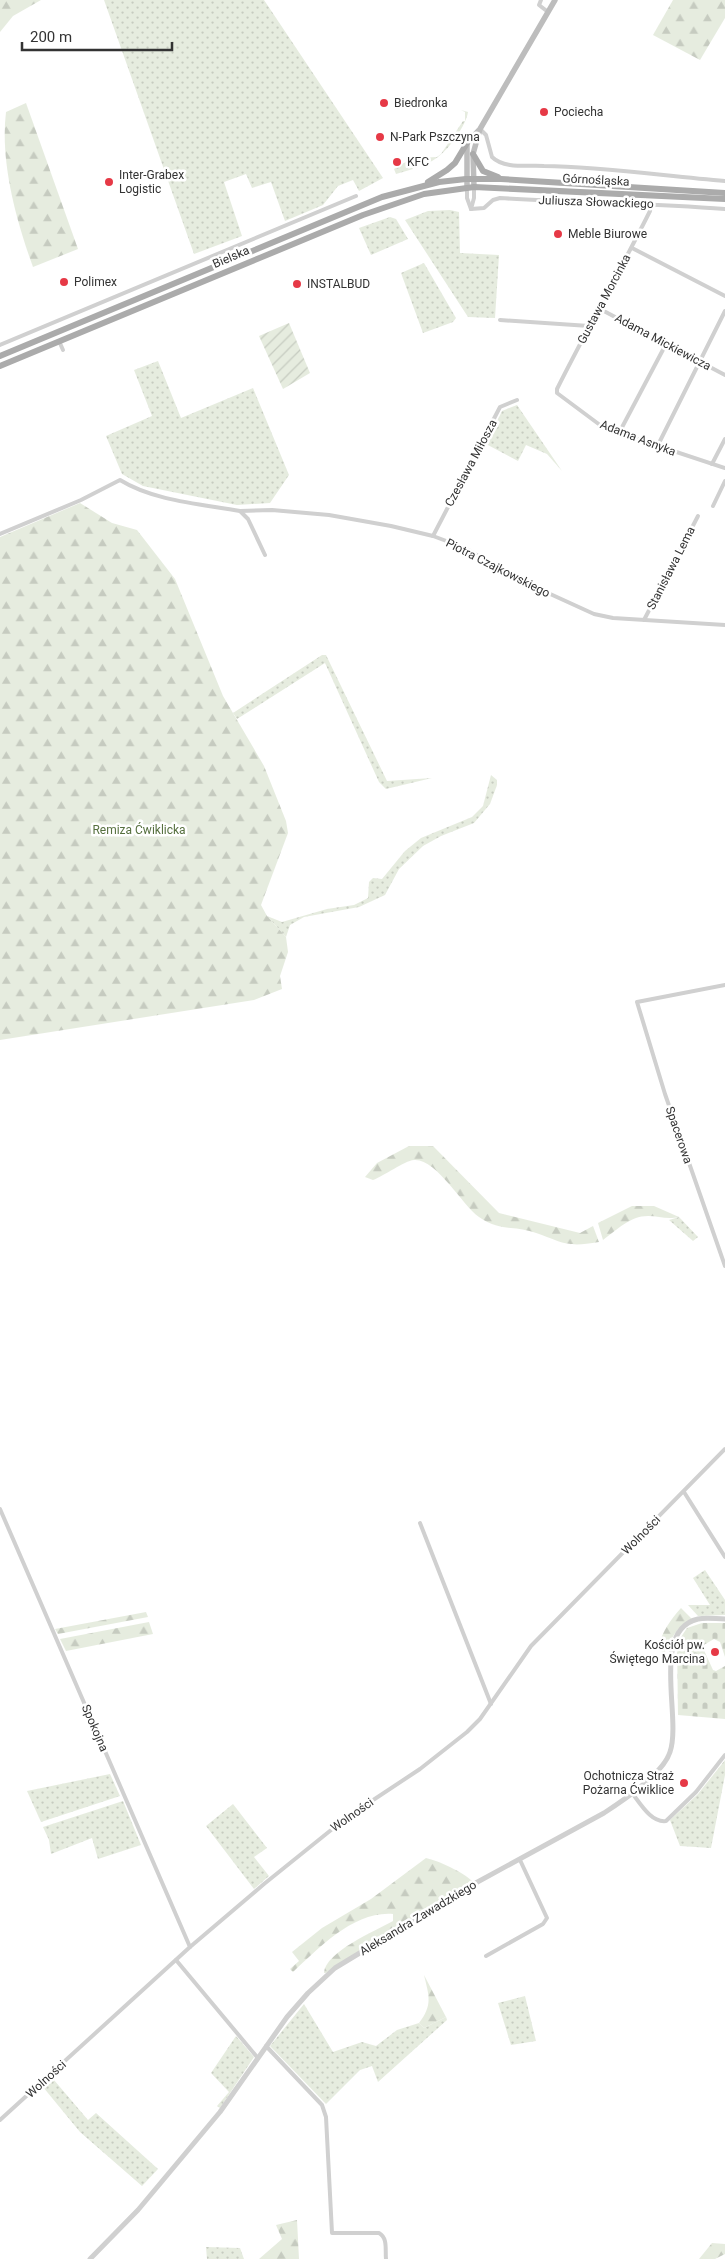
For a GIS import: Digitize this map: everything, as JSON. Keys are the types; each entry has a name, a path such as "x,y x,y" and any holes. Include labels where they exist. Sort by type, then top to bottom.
{"main road":[{"path":"423,185 455,163 467,143 480,129 555,0"},
{"path":"470,179 473,154 480,129"},
{"path":"467,143 470,188"},
{"path":"473,154 483,171 501,178"},
{"name":"Górnośląska","path":"470,179 501,178 725,192"},
{"name":"Bielska","path":"1,355 351,210 423,185 470,179"},
{"name":"Górnośląska","path":"470,188 725,199"},
{"name":"Bielska","path":"0,366 385,206 424,194 470,188"}],"street":[{"path":"541,0 539,5 548,12"},
{"path":"480,129 486,135 492,157 500,163 593,167 668,177 725,181"},
{"path":"713,192 714,180"},
{"path":"470,188 471,209"},
{"path":"470,188 474,198 471,209"},
{"path":"0,345 356,196"},
{"name":"Juliusza Słowackiego","path":"471,209 484,208 493,200 500,198 725,209"},
{"name":"Gustawa Morcinka","path":"558,393 557,389 632,248 650,212 651,204"},
{"path":"632,248 725,296"},
{"name":"Adama Mickiewicza","path":"600,309 725,375"},
{"path":"657,447 725,311"},
{"path":"500,320 589,326"},
{"path":"59,341 63,350"},
{"path":"619,433 666,344"},
{"name":"Adama Asnyka","path":"558,393 592,420 619,433 725,468"},
{"name":"Czesława Miłosza","path":"433,536 500,407 517,400"},
{"path":"712,464 725,439"},
{"name":"Piotra Czajkowskiego","path":"0,534 81,500 120,480 129,486 166,497 240,511 272,510 329,515 433,536 464,548 513,577 594,614 644,620 725,625"},
{"path":"713,506 725,481"},
{"path":"240,511 248,519 265,555"},
{"name":"Stanisława Lema","path":"644,620 698,516"},
{"name":"Spacerowa","path":"725,984 636,1002 668,1102 725,1266"},
{"name":"Wolności","path":"0,2120 190,1947 318,1839 452,1745 467,1732 491,1704 531,1646 725,1449"},
{"path":"684,1492 725,1557"},
{"name":"Spokojna","path":"0,1509 190,1947"},
{"path":"420,1523 491,1704"},
{"name":"Aleksandra Zawadzkiego","path":"90,2259 138,2210 200,2137 308,1992 336,1968 472,1885 604,1813 632,1793 665,1763 674,1735 671,1660 675,1638 685,1626 696,1620 725,1619"},
{"path":"632,1793 652,1816 661,1822 666,1821 696,1792 725,1755"},
{"path":"486,1956 543,1924 547,1918 520,1860"},
{"path":"176,1960 258,2057"},
{"path":"266,2046 322,2105 326,2116 332,2233 379,2233 383,2235 385,2241 386,2259"}],"green space":[{"path":"0,0 41,0 13,16 0,32"},
{"path":"104,0 264,0 383,178 359,191 353,180 338,186 323,205 285,221 271,182 252,188 246,174 224,182 242,236 194,254"},
{"path":"673,0 725,0 725,18 700,60 653,35"},
{"path":"26,103 78,249 33,267 15,210 5,151 6,112"},
{"path":"461,110 468,112 466,119 462,128 449,146 442,154 434,160 426,164 418,164 417,158 437,157 441,154 463,121 465,121 465,112"},
{"path":"409,160 414,165 413,169 396,174 394,169"},
{"path":"450,210 459,212 460,253 499,255 495,318 468,317 405,220 428,211"},
{"path":"390,217 396,219 408,239 371,255 359,228"},
{"path":"424,263 456,318 453,322 423,333 401,273"},
{"path":"289,323 310,373 283,389 259,336"},
{"path":"158,361 181,418 253,388 289,475 270,503 237,505 143,486 122,474 106,436 152,416 134,370"},
{"path":"517,405 562,471 547,454 526,445 518,461 486,444 502,411"},
{"name":"Remiza Ćwiklicka","path":"80,503 112,523 137,530 175,579 223,696 264,766 286,821 288,833 261,905 267,916 286,937 288,952 280,976 282,989 254,1000 0,1040 0,537"},
{"path":"322,655 326,655 387,781 432,778 386,789 379,782 325,663 237,719 233,713"},
{"path":"491,775 497,780 497,785 490,804 474,823 441,836 423,846 399,869 385,895 359,907 304,917 290,925 286,937 267,916 282,922 327,909 354,905 368,898 369,882 373,878 382,879 405,851 421,838 472,817 483,806"},
{"path":"409,1146 433,1146 499,1213 580,1233 593,1226 599,1242 588,1244 564,1243 533,1232 487,1222 472,1211 440,1174 422,1161 410,1161 373,1180 365,1177 377,1163"},
{"path":"632,1206 654,1206 679,1217 648,1216 635,1218 603,1240 598,1223"},
{"path":"679,1217 698,1237 693,1241 669,1220"},
{"path":"705,1570 725,1600 725,1615 698,1616 688,1605 710,1605 693,1578"},
{"path":"681,1608 692,1619 678,1629 664,1654 658,1647 660,1641 667,1626"},
{"path":"146,1612 148,1617 58,1634 55,1629"},
{"path":"149,1622 153,1634 66,1651 60,1639"},
{"path":"702,1623 725,1623 725,1657 720,1642 714,1639 702,1646 713,1670 716,1671 725,1666 725,1719 678,1715 677,1643 687,1628"},
{"path":"725,1760 725,1775 711,1848 680,1846 670,1820 698,1794"},
{"path":"110,1774 120,1796 41,1822 27,1791"},
{"path":"123,1801 141,1845 98,1859 92,1838 51,1854 49,1840 43,1827"},
{"path":"233,1804 267,1848 254,1857 269,1876 254,1889 206,1826"},
{"path":"426,1858 450,1867 472,1881 326,1973 324,1973 327,1965 333,1957 352,1943 393,1921 393,1914 365,1918 351,1924 338,1932 293,1972 290,1969 299,1961 292,1952 322,1928 371,1899"},
{"path":"424,1975 446,2017 424,2028 419,2023 426,2011 429,2000"},
{"path":"525,1996 536,2041 511,2045 498,2003"},
{"path":"304,2004 333,2052 362,2042 376,2046 397,2030 419,2023 424,2028 446,2017 447,2020 378,2082 372,2066 360,2070 326,2104 270,2046"},
{"path":"236,2036 254,2057 220,2108 217,2106 229,2092 211,2073"},
{"path":"54,2080 88,2120 96,2113 158,2169 142,2186 80,2132 43,2087"},
{"path":"297,2220 299,2259 259,2259 282,2239 276,2225"},
{"path":"712,2243 725,2244 725,2254 715,2259 699,2259"},
{"path":"206,2247 240,2248 244,2259 207,2259"}],"place":[{"name":"Biedronka","path":"384,103"},
{"name":"Pociecha","path":"544,112"},
{"name":"N-Park Pszczyna","path":"380,137"},
{"name":"KFC","path":"397,162"},
{"name":"Inter-Grabex Logistic","path":"109,182"},
{"name":"Meble Biurowe","path":"558,234"},
{"name":"Polimex","path":"64,282"},
{"name":"INSTALBUD","path":"297,284"},
{"name":"Kościół pw. Świętego Marcina","path":"715,1652"},
{"name":"Ochotnicza Straż Pożarna Ćwiklice","path":"684,1783"}]}
